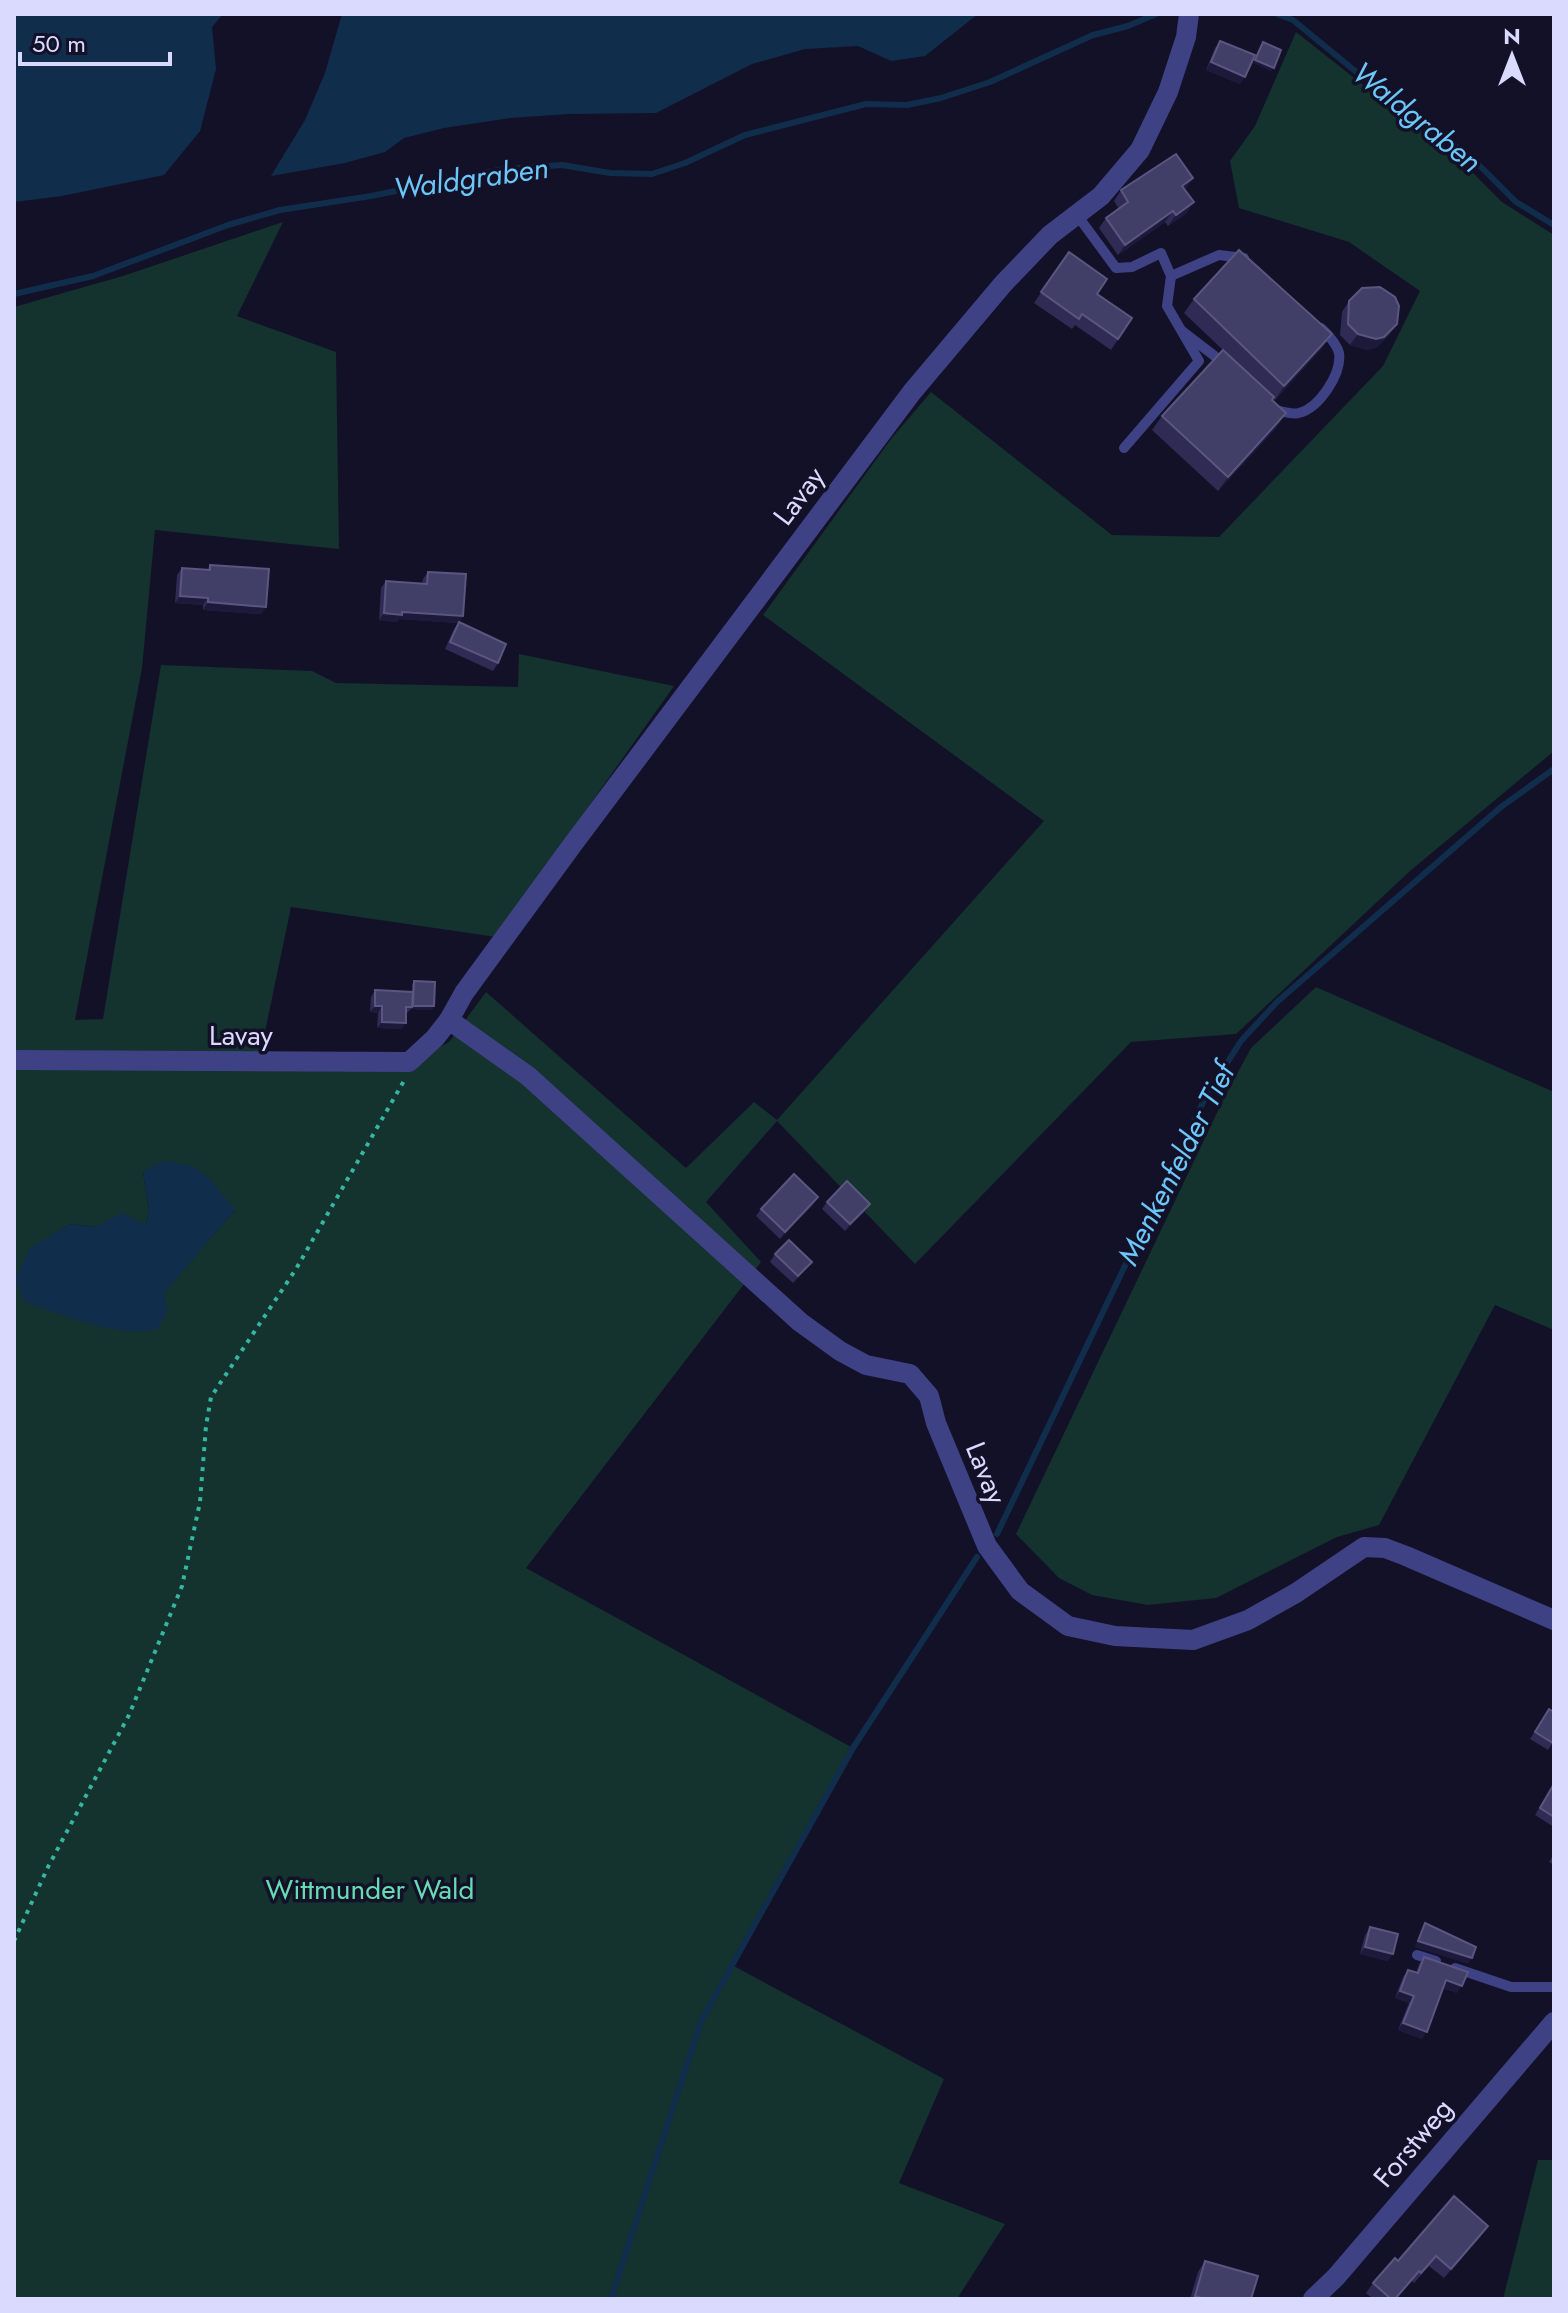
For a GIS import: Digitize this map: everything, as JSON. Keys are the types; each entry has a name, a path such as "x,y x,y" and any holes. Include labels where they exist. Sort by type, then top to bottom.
{"street":[{"name":"Lavay","path":"14,1060 412,1062 449,1020 464,993 573,844 912,392 1003,284 1050,235 1101,196 1140,150 1168,92 1186,37 1189,14"},
{"name":"Lavay","path":"449,1020 528,1076 800,1322 840,1351 866,1365 910,1374 929,1396 936,1423 987,1546 1020,1591 1068,1626 1115,1636 1193,1640 1248,1620 1364,1547 1385,1548 1406,1556 1554,1620"},
{"name":"Forstweg","path":"1313,2299 1336,2277 1554,2022"}],"lane":[{"path":"1077,215 1116,268 1132,267 1161,253 1171,276 1167,306 1199,361 1124,448"},
{"path":"1171,276 1219,255 1243,257 1253,267"},
{"path":"1266,402 1274,410 1298,414 1312,406 1326,389 1338,368 1339,352 1327,333 1316,324"},
{"path":"1182,331 1238,375"},
{"path":"1417,1955 1511,1987 1554,1987"}],"path":[{"path":"14,1941 48,1867 129,1715 182,1586 200,1502 211,1397 304,1256 403,1086 412,1062"}],"green space":[{"name":"Wittmunder Wald","path":"1296,32 1467,167 1502,202 1554,235 1554,751 1410,871 1236,1034 1131,1042 915,1264 777,1121 706,1202 761,1262 526,1568 853,1748 732,1965 944,2079 899,2183 1005,2224 957,2299 14,2299 14,307 123,276 283,222 237,316 336,352 339,549 155,530 142,668 75,1020 103,1019 161,665 312,671 336,683 518,687 519,654 674,686 496,937 291,907 260,1056 412,1062 449,1042 486,992 686,1168 754,1102 777,1120 1044,821 763,615 891,439 931,392 1112,535 1219,537 1383,366 1420,291 1349,242 1239,208 1230,161 1255,126","holes":["143,1172 235,1210 163,1293 167,1311 52,1236 70,1224 95,1227 146,1225 149,1210"]},
{"path":"1316,987 1554,1092 1554,1330 1495,1305 1379,1525 1337,1537 1216,1598 1148,1605 1092,1595 1059,1578 1016,1534 1224,1098 1251,1048"},
{"path":"1538,2160 1554,2160 1554,2299 1503,2299"}],"water":[{"path":"14,14 223,14 212,27 216,69 200,131 164,175 62,196 14,202"},
{"path":"342,14 978,14 925,56 891,61 858,46 805,49 752,64 656,113 510,118 444,128 404,138 385,152 345,163 271,176 305,120 325,73"},
{"path":"162,1161 197,1169 212,1181 235,1210 164,1293 167,1311 158,1329 125,1331 108,1328 26,1303 15,1279 30,1248 70,1224 95,1227 122,1213 146,1225 149,1210 143,1172"}],"building":[{"path":"1220,41 1255,55 1245,77 1211,62"},
{"path":"1263,42 1281,50 1274,68 1255,60"},
{"path":"1176,154 1193,178 1182,186 1194,202 1176,215 1173,211 1125,245 1106,218 1128,202 1121,190"},
{"path":"1239,250 1332,334 1284,386 1194,299"},
{"path":"1069,252 1107,279 1097,294 1132,318 1118,339 1082,314 1079,319 1041,292"},
{"path":"1380,287 1395,297 1399,306 1397,324 1384,337 1376,339 1358,334 1348,324 1349,301 1362,288"},
{"path":"1223,350 1274,397 1272,400 1286,413 1228,477 1162,416"},
{"path":"210,565 269,569 266,607 180,596 182,568 210,570"},
{"path":"428,572 466,574 463,616 384,613 386,581 427,584"},
{"path":"459,622 506,644 498,663 450,642"},
{"path":"414,981 435,982 434,1006 413,1006"},
{"path":"375,990 413,992 412,1007 406,1007 406,1023 382,1022 382,1006 375,1006"},
{"path":"794,1174 818,1197 785,1232 761,1209"},
{"path":"847,1181 870,1204 850,1224 827,1202"},
{"path":"789,1240 812,1262 798,1276 775,1254"},
{"path":"1549,1709 1554,1712 1553,1743 1535,1732"},
{"path":"1554,1784 1554,1817 1540,1808"},
{"path":"1425,1923 1476,1947 1472,1958 1418,1941"},
{"path":"1370,1927 1398,1934 1393,1954 1365,1947"},
{"path":"1424,1957 1468,1972 1462,1986 1446,1980 1427,2032 1403,2023 1414,1996 1400,1991 1408,1970 1418,1973"},
{"path":"1454,2196 1488,2226 1451,2269 1436,2256 1395,2299 1391,2299 1373,2283 1395,2258 1398,2261"},
{"path":"1205,2261 1258,2276 1251,2299 1205,2299 1195,2296"}],"waterway":[{"name":"Waldgraben","path":"14,294 93,276 228,225 280,210 371,196 503,169 562,165 610,173 652,174 685,163 745,135 866,104 907,105 941,98 990,82 1093,35 1128,26 1156,14"},
{"name":"Waldgraben","path":"1277,14 1293,20 1360,75 1473,159 1516,202 1554,225"},
{"name":"Menkenfelder Tief","path":"997,1534 1206,1096 1241,1041 1277,1002 1501,807 1554,769"},
{"path":"611,2299 701,2021 853,1748 977,1557"}]}
